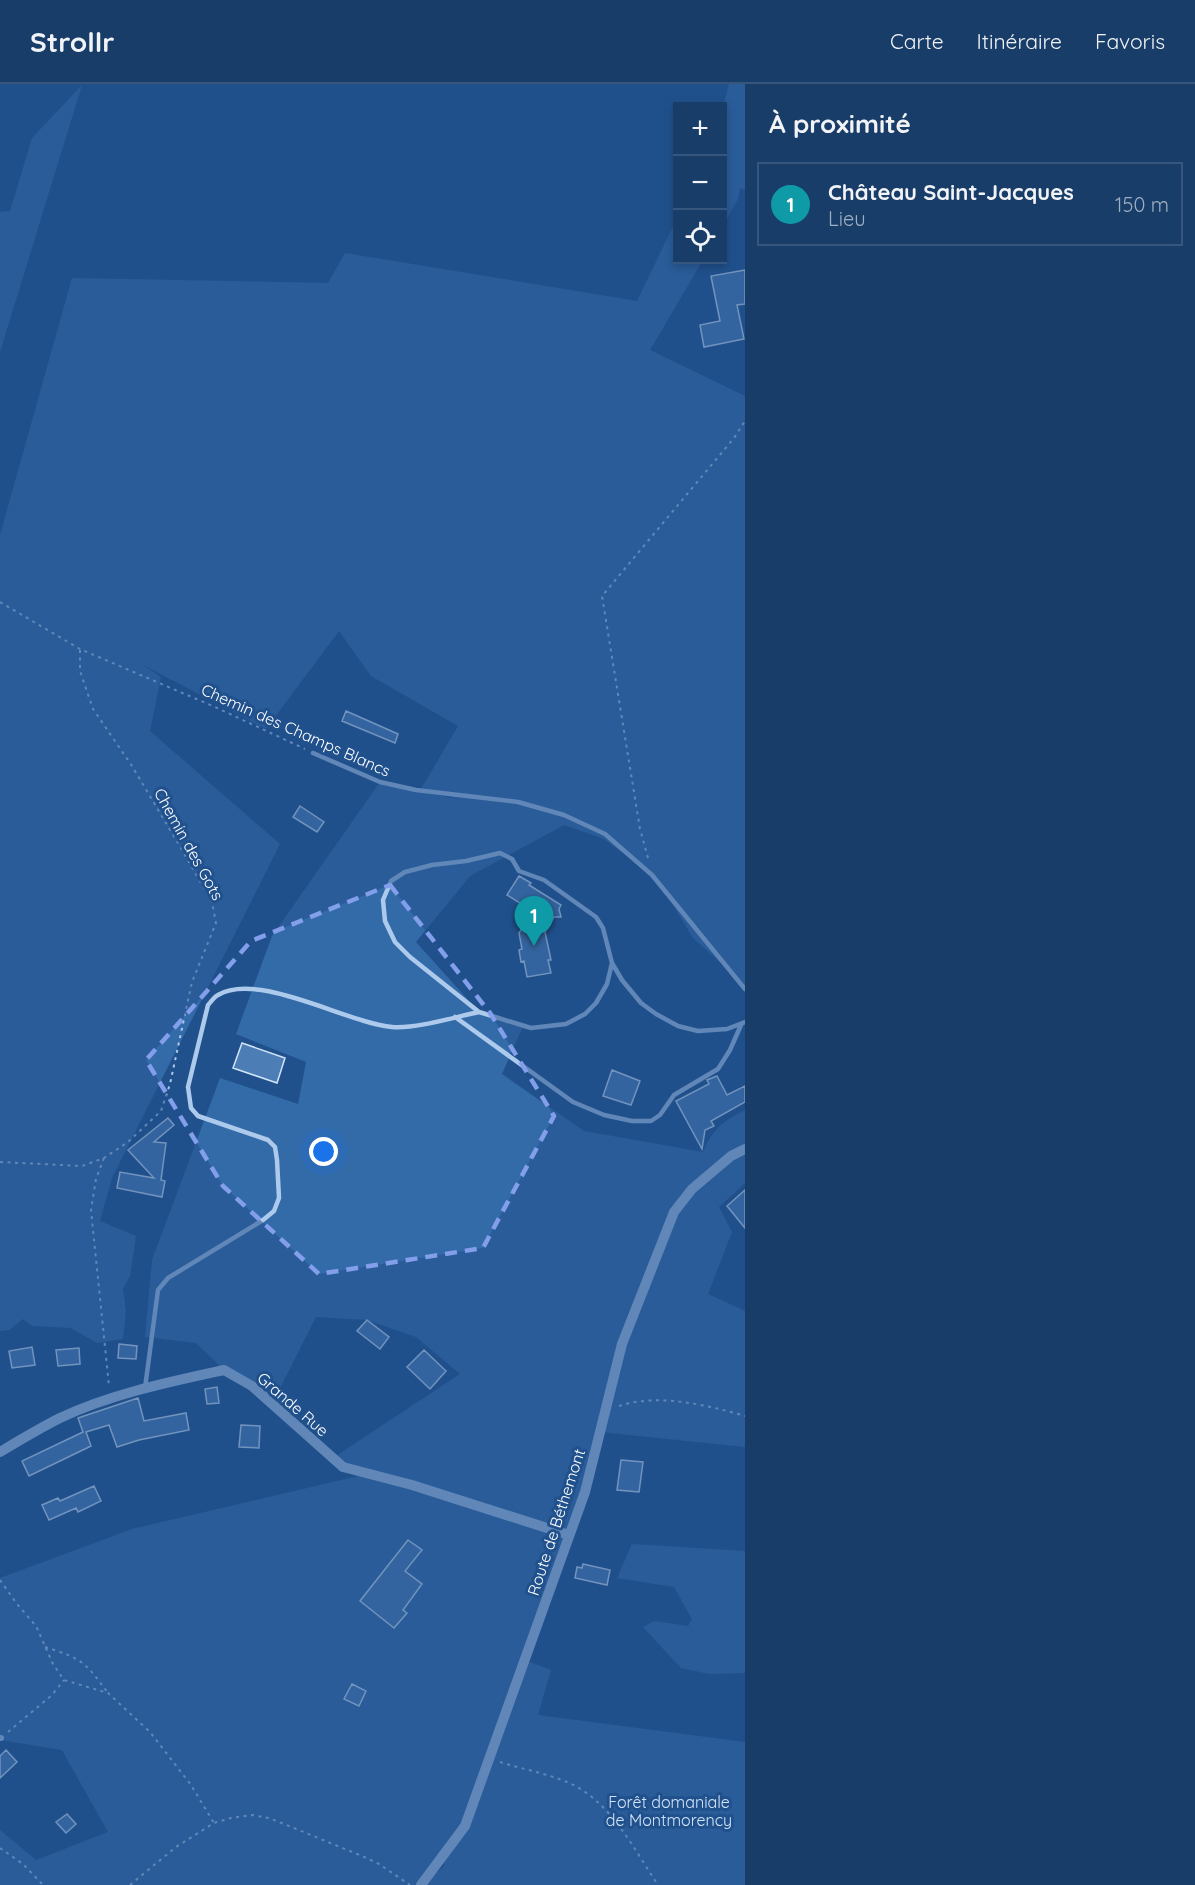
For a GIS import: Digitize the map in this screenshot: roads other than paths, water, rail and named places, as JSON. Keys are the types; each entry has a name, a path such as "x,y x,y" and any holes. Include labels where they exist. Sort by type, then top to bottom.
{"street":[{"name":"Route de Béthemont","path":"421,1885 465,1826 585,1492 622,1344 674,1212 692,1189 731,1156 745,1149"},
{"name":"Grande Rue","path":"0,1452 61,1418 111,1399 224,1370 252,1386 343,1467 412,1485 569,1535"}],"lane":[{"name":"Chemin des Champs Blancs","path":"313,753 380,782 416,790 518,802 564,815 605,834 652,875 745,989"},
{"path":"612,963 607,984 596,1004 585,1014 566,1024 531,1028 479,1012 395,942 385,921 383,900 391,881 405,872 432,865 500,854 512,859 519,871 544,880 596,917 603,928 612,963 622,980 641,1003 656,1014 678,1026 698,1031 727,1029 743,1024"},
{"path":"145,1389 158,1290 168,1278 263,1220 274,1211 279,1198 278,1160 275,1147 268,1140 198,1116 191,1108 188,1087 208,1005 218,995 238,989 288,995 345,1015 393,1027 436,1022 479,1012"},
{"path":"455,1017 573,1102 604,1115 633,1121 651,1121 660,1115 674,1095 718,1069 743,1024"}],"place":[{"name":"Château Saint-Jacques","path":"534,946"}],"park label":[{"name":"Forêt domaniale de Montmorency","path":"669,1811"}]}
